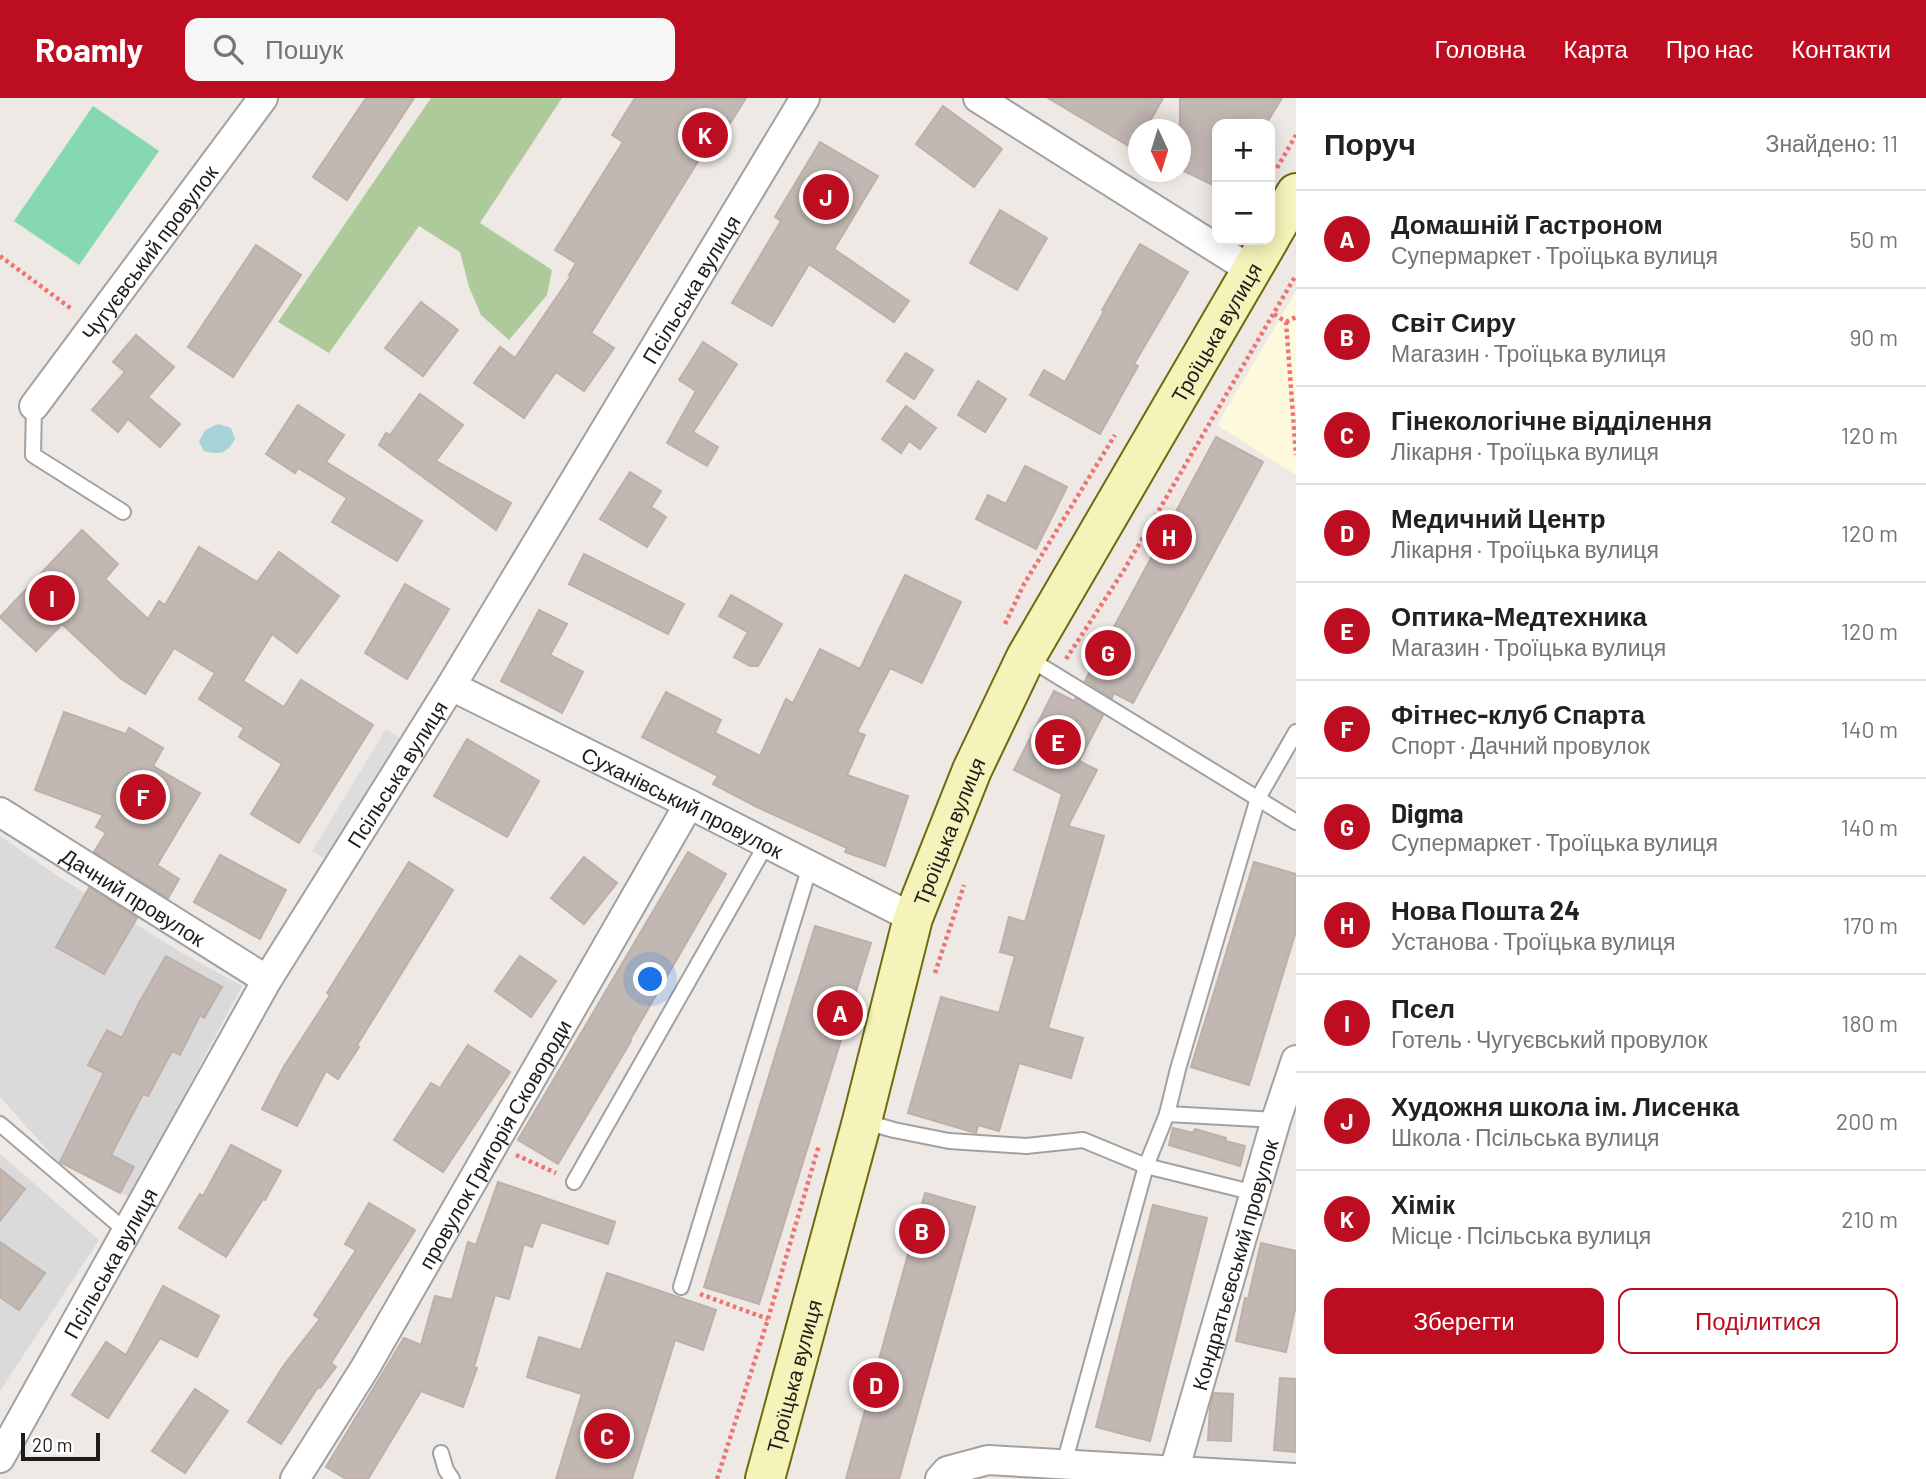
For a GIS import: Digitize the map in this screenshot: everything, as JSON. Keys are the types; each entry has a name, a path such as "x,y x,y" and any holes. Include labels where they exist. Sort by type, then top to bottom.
{"main road":[{"name":"Троїцька вулиця","path":"765,1479 862,1121 913,918 972,770 1041,666 1263,249 1286,181"}],"street":[{"name":"Чугуєвський провулок","path":"34,406 263,98"},
{"name":"Псільська вулиця","path":"0,1458 267,980 451,686 805,98"},
{"path":"978,98 1263,249"},
{"name":"Суханівський провулок","path":"451,686 689,803 913,918"},
{"name":"провулок Григорія Сковороди","path":"295,1479 365,1368 689,803"},
{"name":"Дачний провулок","path":"0,812 267,980"},
{"name":"Кондратьєвський провулок","path":"1174,1471 1296,1059"},
{"path":"940,1479 947,1471 988,1460 1296,1478"}],"lane":[{"path":"34,406 33,456 123,512"},
{"path":"1041,666 1296,822"},
{"path":"1064,1464 1146,1166 1167,1114 1258,798 1296,732"},
{"path":"574,1182 767,843"},
{"path":"681,1287 810,866"},
{"path":"1167,1114 1276,1121"},
{"path":"862,1121 949,1141 1026,1146 1083,1140 1146,1166 1255,1192"},
{"path":"0,1125 126,1231"},
{"path":"441,1453 452,1479"}],"path":[{"path":"1286,181 1296,135"},
{"path":"0,256 93,325"},
{"path":"1041,666 1124,570 1296,275"},
{"path":"1274,314 1286,322"},
{"path":"1286,322 1296,317"},
{"path":"1286,322 1296,455"},
{"path":"931,985 965,880"},
{"path":"493,1145 574,1182"},
{"path":"681,1287 768,1319"}],"shaded area":[{"path":"1296,291 1296,475 1217,425"},
{"path":"386,729 406,742 332,863 312,851"},
{"path":"0,836 62,879 179,951 242,986 130,1197 59,1163 0,1097"},
{"path":"0,1154 99,1240 0,1391"}],"green space":[{"path":"431,98 562,98 480,223 552,270 547,295 509,340 481,315 469,287 460,252 419,226 329,353 278,322"},
{"path":"93,106 159,151 79,265 14,221"}],"water":[{"path":"218,424 231,428 235,439 229,448 222,452 204,451 199,442 205,430"}],"building":[{"path":"366,98 414,98 347,200 313,177"},
{"path":"635,98 746,98 713,150 707,147 591,333 614,348 584,391 556,372 524,418 474,383 500,347 515,358 571,276 569,275 576,263 555,250 623,142 612,135"},
{"path":"1048,98 1163,98 1151,119 1128,119 1128,145"},
{"path":"1180,98 1282,98 1269,119 1212,119 1212,185 1191,174 1191,119 1180,119"},
{"path":"943,106 1002,149 974,187 916,144"},
{"path":"820,142 878,176 834,249 909,301 894,322 809,264 772,326 732,303 781,221 775,217"},
{"path":"1000,210 1047,238 1017,290 970,263"},
{"path":"1140,244 1188,272 1134,364 1138,366 1100,434 1030,395 1044,370 1065,382"},
{"path":"256,245 301,275 233,377 188,347"},
{"path":"421,302 458,330 423,376 385,348"},
{"path":"136,335 174,367 148,397 180,424 160,447 128,419 118,432 92,410 125,372 113,362"},
{"path":"703,342 737,364 693,432 718,447 707,466 667,443 696,391 679,380"},
{"path":"906,353 933,370 914,399 887,381"},
{"path":"978,381 1006,399 985,432 958,415"},
{"path":"420,394 463,425 436,461 511,503 496,530 379,445 386,433 390,435"},
{"path":"298,405 344,435 326,462 422,521 397,561 332,522 347,498 298,468 295,473 266,454"},
{"path":"906,406 936,428 920,449 909,441 901,453 882,439"},
{"path":"1216,437 1263,462 1133,703 1114,693 1112,698 1085,681"},
{"path":"1025,466 1067,487 1036,549 976,519 988,495 1006,504"},
{"path":"630,472 661,491 651,507 666,517 647,547 600,519"},
{"path":"82,530 118,564 105,579 148,619 159,601 165,605 199,547 257,582 279,552 339,596 297,653 272,634 243,681 284,707 301,680 373,725 299,843 251,814 282,764 239,737 244,728 199,699 215,673 174,648 145,694 120,678 62,624 36,651 0,617"},
{"path":"584,554 684,604 668,634 569,584"},
{"path":"905,575 961,602 922,683 890,668 857,732 865,735 847,775 908,796 885,866 845,852 847,848 713,784 718,776 642,737 666,692 721,720 715,733 760,756 786,699 793,703 820,649 860,669"},
{"path":"405,584 449,609 407,679 365,653"},
{"path":"731,595 782,624 758,666 750,666 734,657 748,632 719,616"},
{"path":"539,610 567,624 550,655 583,672 562,713 501,681"},
{"path":"1054,691 1074,701 1076,698 1103,715 1079,761 1097,770 1068,826 1104,836 1048,1028 1083,1038 1071,1078 1019,1063 999,1131 978,1125 976,1133 908,1113 941,997 999,1013 1015,956 1000,952 1009,917 1025,922 1062,794 1014,770"},
{"path":"64,712 126,734 129,728 163,748 153,766 200,793 157,865 179,879 168,898 94,852 106,833 96,827 103,815 35,790"},
{"path":"467,739 539,781 507,837 434,796"},
{"path":"688,852 726,874 558,1164 518,1140"},
{"path":"220,855 286,890 260,939 194,902"},
{"path":"584,857 617,883 584,924 551,898"},
{"path":"409,862 453,890 338,1079 326,1071 297,1126 262,1109 283,1068 330,995 327,993"},
{"path":"1254,862 1296,874 1296,931 1249,1085 1191,1067"},
{"path":"89,888 137,918 104,974 56,947"},
{"path":"815,926 871,943 759,1304 704,1287"},
{"path":"166,956 222,987 204,1018 200,1015 180,1055 172,1051 148,1096 143,1094 111,1155 134,1167 120,1193 60,1162 104,1073 88,1065 107,1030 122,1038"},
{"path":"520,956 556,981 531,1017 495,991"},
{"path":"468,1045 510,1072 443,1172 394,1140 431,1083 440,1088"},
{"path":"1173,1128 1193,1133 1195,1129 1245,1146 1240,1166 1169,1145"},
{"path":"231,1145 281,1171 265,1200 263,1199 226,1257 179,1228 200,1194 203,1196"},
{"path":"0,1169 25,1189 0,1221"},
{"path":"498,1182 615,1222 608,1244 541,1222 532,1247 524,1244 509,1299 495,1295 474,1367 477,1368 463,1407 421,1391 368,1479 346,1479 326,1467 404,1338 421,1345 435,1296 452,1300 468,1242 476,1245"},
{"path":"925,1193 975,1207 899,1479 846,1479"},
{"path":"369,1203 415,1230 331,1363 336,1367 320,1388 318,1387 281,1444 248,1422 284,1365 320,1319 314,1315 356,1250 345,1244"},
{"path":"1153,1205 1207,1218 1150,1441 1096,1427"},
{"path":"0,1242 45,1273 19,1310 0,1297"},
{"path":"1261,1243 1296,1251 1296,1305 1286,1352 1236,1341"},
{"path":"607,1273 716,1310 703,1350 675,1340 632,1479 556,1479 582,1394 527,1377 539,1337 581,1350"},
{"path":"163,1286 219,1316 197,1357 160,1338 108,1418 72,1395 106,1342 126,1355"},
{"path":"1280,1378 1296,1379 1296,1452 1274,1450"},
{"path":"195,1389 228,1411 185,1473 152,1451"},
{"path":"1214,1393 1233,1394 1231,1441 1208,1440"}],"place":[{"name":"Хімік","path":"705,135"},
{"name":"Художня школа ім. Лисенка","path":"826,197"},
{"name":"Нова Пошта 24","path":"1169,537"},
{"name":"Псел","path":"52,598"},
{"name":"Digma","path":"1108,653"},
{"name":"Оптика-Медтехника","path":"1058,742"},
{"name":"Фітнес-клуб Спарта","path":"143,797"},
{"name":"Домашній Гастроном","path":"840,1013"},
{"name":"Світ Сиру","path":"922,1231"},
{"name":"Медичний Центр","path":"876,1385"},
{"name":"Гінекологічне відділення","path":"607,1436"}]}
